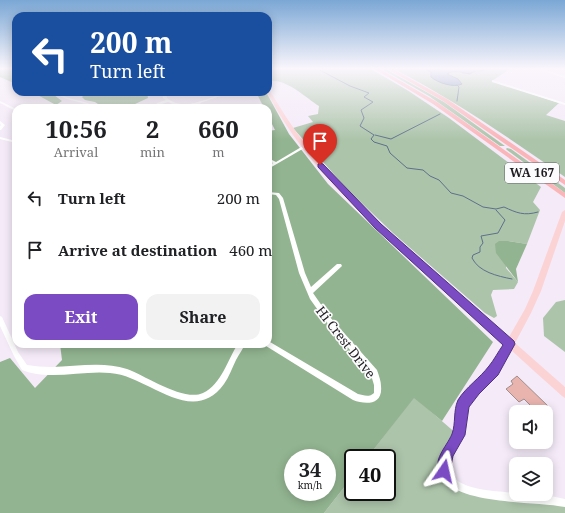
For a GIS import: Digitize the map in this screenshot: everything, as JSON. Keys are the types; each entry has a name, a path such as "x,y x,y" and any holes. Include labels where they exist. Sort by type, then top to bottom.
{"highway":[{"name":"WA 167","path":"416,92 435,103 565,196"},
{"name":"WA 167","path":"431,92 445,100 565,182"},
{"path":"499,149 565,201"}],"main road":[{"path":"271,96 285,122 304,147 378,226 565,393"},
{"path":"510,344 537,291 565,213"}],"street":[{"path":"527,92 565,104"},
{"path":"62,96 88,104"},
{"path":"165,96 167,101"},
{"path":"190,104 218,96"},
{"path":"158,104 167,101 179,104"},
{"path":"0,102 12,108"},
{"path":"0,122 4,125 0,129"},
{"path":"0,138 12,140"},
{"path":"272,165 304,147"},
{"name":"Hi Crest Drive","path":"272,193 277,194 281,198 302,273 310,292 327,318 374,373 379,387 375,397 368,400 356,397 272,346"},
{"path":"310,292 340,266"},
{"path":"0,319 12,345"},
{"path":"510,344 493,371 470,394 463,404 459,420 458,435 448,452 444,463 444,471 453,483 470,492 565,503"},
{"path":"13,348 25,368 42,371 100,368 118,370 136,376 170,392 197,398 202,397 214,389 227,373 240,348"}],"green space":[{"path":"299,92 410,92 449,118 541,187 533,202 540,210 527,244 508,241 506,268 518,282 514,289 493,290 491,295 497,316 494,318 485,313 393,233 346,188 293,128 313,122 308,116 318,114 319,106"},
{"path":"422,92 426,92 444,102 505,146 500,146"},
{"path":"435,92 525,92 559,103 546,115 565,121 565,177 502,134"},
{"path":"39,96 55,96 62,101 54,104"},
{"path":"148,96 148,98 135,104 98,104 85,100 82,97"},
{"path":"258,96 268,96 289,134 328,184 493,342 442,421 414,398 374,449 344,449 344,487 336,498 336,449 284,449 284,501 333,501 324,513 0,513 0,362 10,358 35,388 62,360 60,348 272,348 272,130 275,130 272,124 272,104 262,104"},
{"path":"507,148 511,149 565,188 565,193 507,150"},
{"path":"499,241 527,244 516,269 518,282 496,253 495,244"},
{"path":"565,300 565,352 544,336 543,318 556,302"},
{"path":"414,397 458,435 448,452 444,471 460,488 509,495 509,501 551,501 565,503 565,513 324,513 333,501 336,501 336,498 344,487 344,501 396,501 396,449 374,449"}],"building":[{"path":"517,376 547,405 530,405 524,399 519,402 506,389 513,384 511,381"}],"waterway":[{"path":"366,92 369,93 364,97 373,102 361,110 364,118 360,126 374,135 371,139 374,142 387,146 390,153 407,168 423,170 430,176 439,180 451,193 463,196 483,207 496,209 504,207 525,214 538,212"},
{"path":"457,101 458,92"},
{"path":"375,135 391,139 440,114"},
{"path":"496,210 505,220 498,233 481,236 483,243 480,247 480,252 473,255 472,258 479,267 489,273 512,279"}],"route":[{"path":"320,165 378,226 510,344 493,371 475,389 463,404 459,420 458,435 448,452 444,463 444,471"}]}
